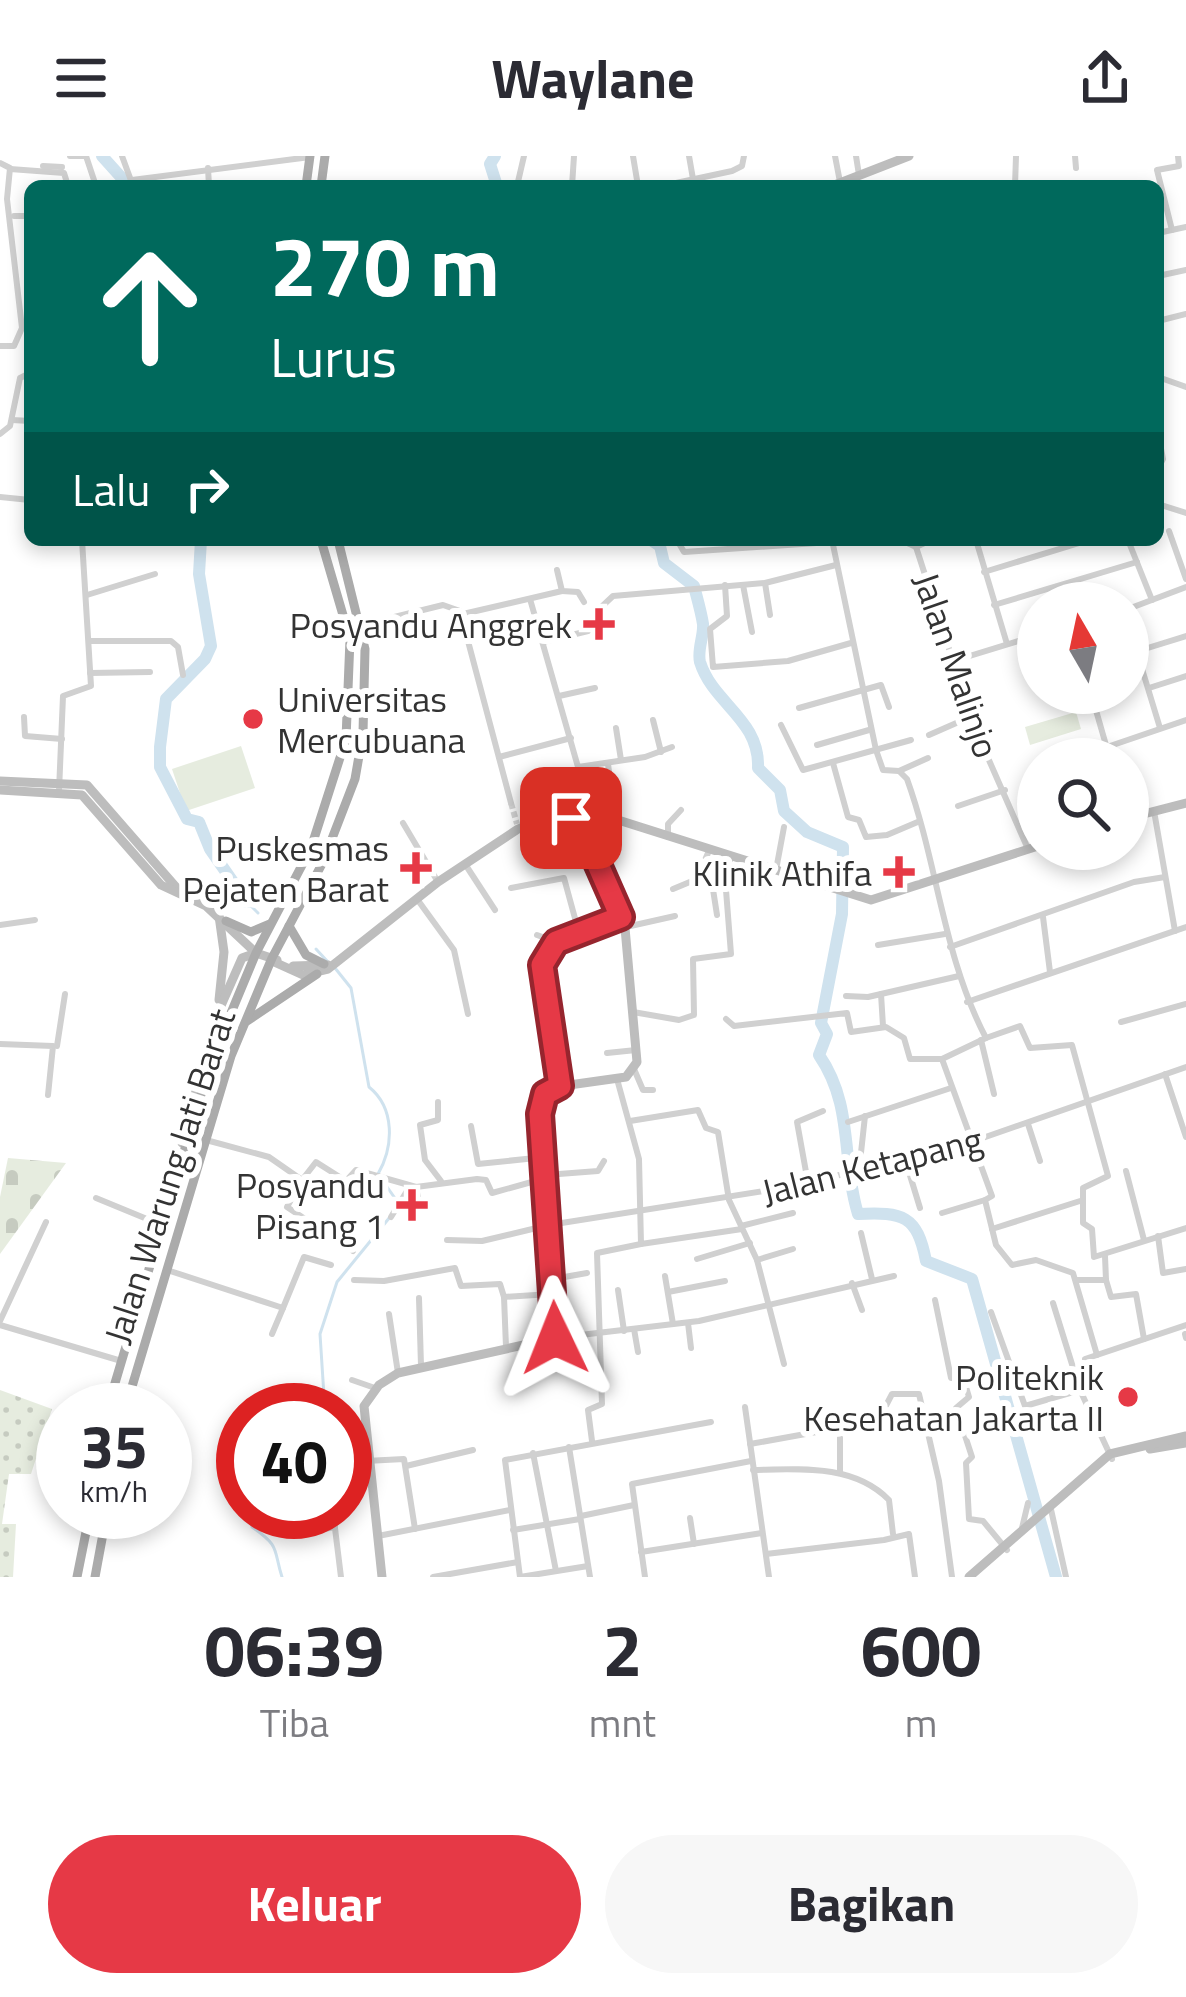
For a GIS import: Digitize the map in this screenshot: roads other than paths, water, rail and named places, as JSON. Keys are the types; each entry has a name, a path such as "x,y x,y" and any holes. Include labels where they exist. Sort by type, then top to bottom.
{"main road":[{"path":"256,953 319,828 346,739 350,652 323,546"},
{"name":"Jalan Warung Jati Barat","path":"133,1383 245,1023 355,779 363,733 362,625 340,546"},
{"path":"338,591 351,586"},
{"path":"222,918 251,932 274,918"},
{"path":"245,1023 327,965 306,955 290,924"},
{"name":"Jalan Warung Jati Barat","path":"113,1383 165,1226 211,1061 256,953"},
{"path":"77,1577 85,1539"},
{"path":"95,1577 102,1539"}],"street":[{"path":"70,156 85,156"},
{"path":"325,157 334,156"},
{"path":"689,156 693,179"},
{"path":"689,180 738,169 744,156"},
{"path":"856,156 859,175"},
{"path":"848,180 909,156"},
{"path":"1075,156 1076,167"},
{"path":"1158,180 1157,170 1180,166 1178,156"},
{"path":"148,180 310,157"},
{"path":"7,166 62,167"},
{"path":"7,166 64,173 66,180"},
{"path":"7,166 24,315"},
{"path":"208,168 209,180"},
{"path":"1164,205 1172,230"},
{"path":"14,216 24,216"},
{"path":"1164,232 1186,227"},
{"path":"0,346 14,346 24,332"},
{"path":"0,434 12,420 24,376"},
{"path":"12,420 24,421"},
{"path":"1149,601 1186,583 1169,531"},
{"path":"59,785 63,696 90,688 83,546"},
{"path":"680,546 683,552 764,546"},
{"path":"833,546 869,730 883,770 898,771 928,758"},
{"name":"Jalan Malinjo","path":"910,546 970,717 1017,814"},
{"path":"978,546 1007,644"},
{"path":"984,572 1069,546"},
{"path":"1130,546 1152,600"},
{"path":"994,605 1137,562"},
{"path":"543,642 588,631 596,612 613,596 765,583 836,565"},
{"path":"557,570 562,591"},
{"path":"87,595 155,574"},
{"path":"765,583 770,615"},
{"path":"725,585 727,616 710,629 713,667 788,661 850,643"},
{"path":"743,585 752,632"},
{"path":"362,625 443,605 463,614 562,591 578,592 584,602"},
{"path":"530,598 579,768 672,747"},
{"path":"463,614 511,803"},
{"path":"1149,647 1186,636"},
{"path":"89,641 171,641 179,649 183,675"},
{"path":"950,662 1017,641"},
{"path":"90,674 150,672"},
{"path":"1160,728 1149,688 1186,676"},
{"path":"800,708 882,686 890,707"},
{"path":"559,696 595,688"},
{"path":"24,717 25,736 62,739"},
{"path":"929,735 970,717"},
{"path":"653,720 661,752"},
{"path":"1132,738 1186,720"},
{"path":"781,724 800,768 911,740"},
{"path":"616,728 621,760"},
{"path":"817,745 869,730"},
{"path":"498,758 571,738"},
{"path":"608,762 615,820"},
{"path":"833,763 848,817 859,820 866,837 884,836 920,821"},
{"path":"898,771 907,779 920,821 938,882 946,934 983,1039 994,1094"},
{"path":"59,785 82,795 154,875 222,918 256,953 303,969 327,965 517,827 543,817 570,814 615,820 707,853 878,901 1017,853"},
{"path":"0,786 59,785 97,793 182,895"},
{"path":"958,806 1005,790"},
{"path":"1149,812 1186,803"},
{"path":"668,836 668,824 681,810"},
{"path":"1154,811 1174,932"},
{"path":"570,814 584,833 623,922 634,1070 643,1090 653,1090"},
{"path":"584,833 585,815"},
{"path":"403,824 438,883"},
{"path":"776,873 784,826"},
{"path":"697,879 707,853"},
{"path":"633,1012 679,1020 694,1015 693,959 731,954 726,890 730,860"},
{"path":"465,864 494,910"},
{"path":"151,888 154,875"},
{"path":"950,947 1130,884 1165,877"},
{"path":"511,888 564,878 579,933"},
{"path":"673,889 697,879 712,883 717,915"},
{"path":"416,898 454,950 468,1014"},
{"path":"560,1086 542,965 556,942 623,922 675,916"},
{"path":"1043,917 1051,972"},
{"path":"215,1017 224,977 222,918"},
{"path":"0,925 35,920"},
{"path":"967,1002 1186,927"},
{"path":"878,945 946,934"},
{"path":"537,935 556,942"},
{"name":"Jalan Warung Jati Barat","path":"173,1198 171,1187 215,1017 242,958 256,953"},
{"path":"846,996 881,994 959,976"},
{"path":"48,1095 65,994"},
{"path":"881,994 883,1027"},
{"path":"1121,1022 1186,1005"},
{"path":"726,1018 734,1026 848,1013 852,1032 883,1027 904,1038 911,1059 942,1059 1020,1026 1032,1048 1072,1043 1086,1100 1101,1135 1108,1176 1084,1188 1080,1201 1083,1223 1093,1229 1112,1297 1136,1294 1144,1339"},
{"path":"0,1044 58,1046"},
{"path":"607,1053 636,1049"},
{"path":"942,1059 992,1196 942,1213"},
{"name":"Jalan Ketapang","path":"447,1240 482,1241 549,1225 729,1200 851,1173 1028,1124 1186,1067"},
{"path":"555,1338 542,1103 548,1091 560,1086 617,1079 634,1070"},
{"path":"1165,1074 1186,1137"},
{"path":"617,1079 639,1159 641,1244"},
{"path":"848,1122 951,1088"},
{"path":"438,1102 438,1120 420,1125 424,1159 441,1181"},
{"path":"630,1121 700,1111 706,1128 718,1132 729,1200 757,1260 784,1364"},
{"path":"808,1183 797,1122 823,1112"},
{"path":"851,1173 865,1116"},
{"path":"1028,1124 1040,1162"},
{"path":"472,1126 478,1164 545,1157"},
{"path":"206,1140 269,1157 302,1180"},
{"path":"904,1159 920,1208"},
{"path":"353,1252 287,1208 315,1162 346,1181 356,1170 413,1186 486,1180 492,1192 547,1177 598,1171 604,1161"},
{"path":"1126,1171 1144,1240"},
{"path":"413,1186 421,1209"},
{"path":"391,1217 413,1186"},
{"path":"96,1198 165,1226"},
{"path":"985,1200 997,1248 1012,1265 1036,1260 1072,1272 1097,1355"},
{"path":"991,1229 1080,1201"},
{"path":"592,1441 588,1412 602,1404 597,1253 742,1228 793,1213"},
{"path":"46,1222 0,1323 118,1360"},
{"path":"1100,1256 1186,1228"},
{"path":"861,1233 872,1279"},
{"path":"1158,1236 1163,1273 1186,1269"},
{"path":"697,1259 750,1243"},
{"path":"757,1260 793,1250"},
{"path":"272,1334 304,1256 332,1264"},
{"path":"354,1280 384,1281 456,1268 460,1286 500,1285 506,1347"},
{"path":"167,1270 283,1308"},
{"path":"553,1279 586,1273"},
{"path":"665,1276 673,1324"},
{"path":"372,1394 398,1373 506,1347 688,1323 894,1276"},
{"path":"1076,1280 1106,1280"},
{"path":"668,1292 725,1282"},
{"path":"852,1283 862,1310"},
{"path":"618,1290 624,1331"},
{"path":"503,1298 554,1294"},
{"path":"419,1298 422,1366"},
{"path":"935,1300 951,1378 962,1377 969,1397 956,1408 972,1457 966,1462 969,1519 983,1521 1006,1549"},
{"path":"1053,1303 1080,1390 1111,1457"},
{"path":"992,1312 1023,1405 1080,1390"},
{"path":"389,1314 398,1373"},
{"path":"688,1323 691,1348"},
{"path":"1085,1359 1186,1325"},
{"path":"634,1329 638,1352"},
{"path":"352,1380 375,1388"},
{"path":"840,1473 840,1430 879,1419 892,1394 919,1394 939,1481 952,1577"},
{"path":"747,1411 769,1577"},
{"path":"589,1566 520,1577 503,1462 592,1441 711,1422"},
{"path":"750,1444 822,1431"},
{"path":"981,1573 1111,1457 1186,1440"},
{"path":"567,1447 590,1577"},
{"path":"406,1466 472,1450"},
{"path":"533,1454 556,1570"},
{"path":"372,1460 402,1457 416,1529"},
{"path":"645,1577 631,1487 752,1466 840,1473 868,1482 887,1498 893,1534"},
{"path":"1024,1531 1028,1503"},
{"path":"372,1506 382,1577"},
{"path":"513,1530 632,1506"},
{"path":"376,1536 510,1510"},
{"path":"1047,1511 1066,1577"},
{"path":"690,1518 694,1544"},
{"path":"641,1552 762,1532"},
{"path":"766,1554 909,1534 914,1577"},
{"path":"336,1539 341,1577"},
{"path":"433,1577 518,1562"}],"waterway":[{"path":"102,156 124,180"},
{"path":"495,156 490,164 495,180"},
{"path":"201,546 199,574 211,646 205,659 166,699 160,767 187,819 199,822 210,849 247,902"},
{"path":"660,546 664,563 694,586 703,624 700,662 706,677 752,737 758,768 780,790 784,811 807,832 843,847 842,914 821,1023 827,1034 819,1055 842,1113 858,1214 906,1220 918,1234 926,1261 972,1279 1056,1577"},
{"path":"247,902 258,913"},
{"path":"316,949 328,962"},
{"path":"335,968 351,988 369,1087 387,1116 389,1140 378,1174 399,1204"},
{"path":"323,1383 320,1334 337,1282 390,1217"},
{"path":"266,1539 282,1577"}],"tunnel":[{"path":"511,803 517,824"}],"place":[{"name":"Posyandu Anggrek","path":"599,624"},
{"name":"Universitas Mercubuana","path":"253,719"},
{"name":"Puskesmas Pejaten Barat","path":"416,868"},
{"name":"Klinik Athifa","path":"899,872"},
{"name":"Posyandu Pisang 1","path":"412,1205"},
{"name":"Politeknik Kesehatan Jakarta II","path":"1128,1397"}]}
